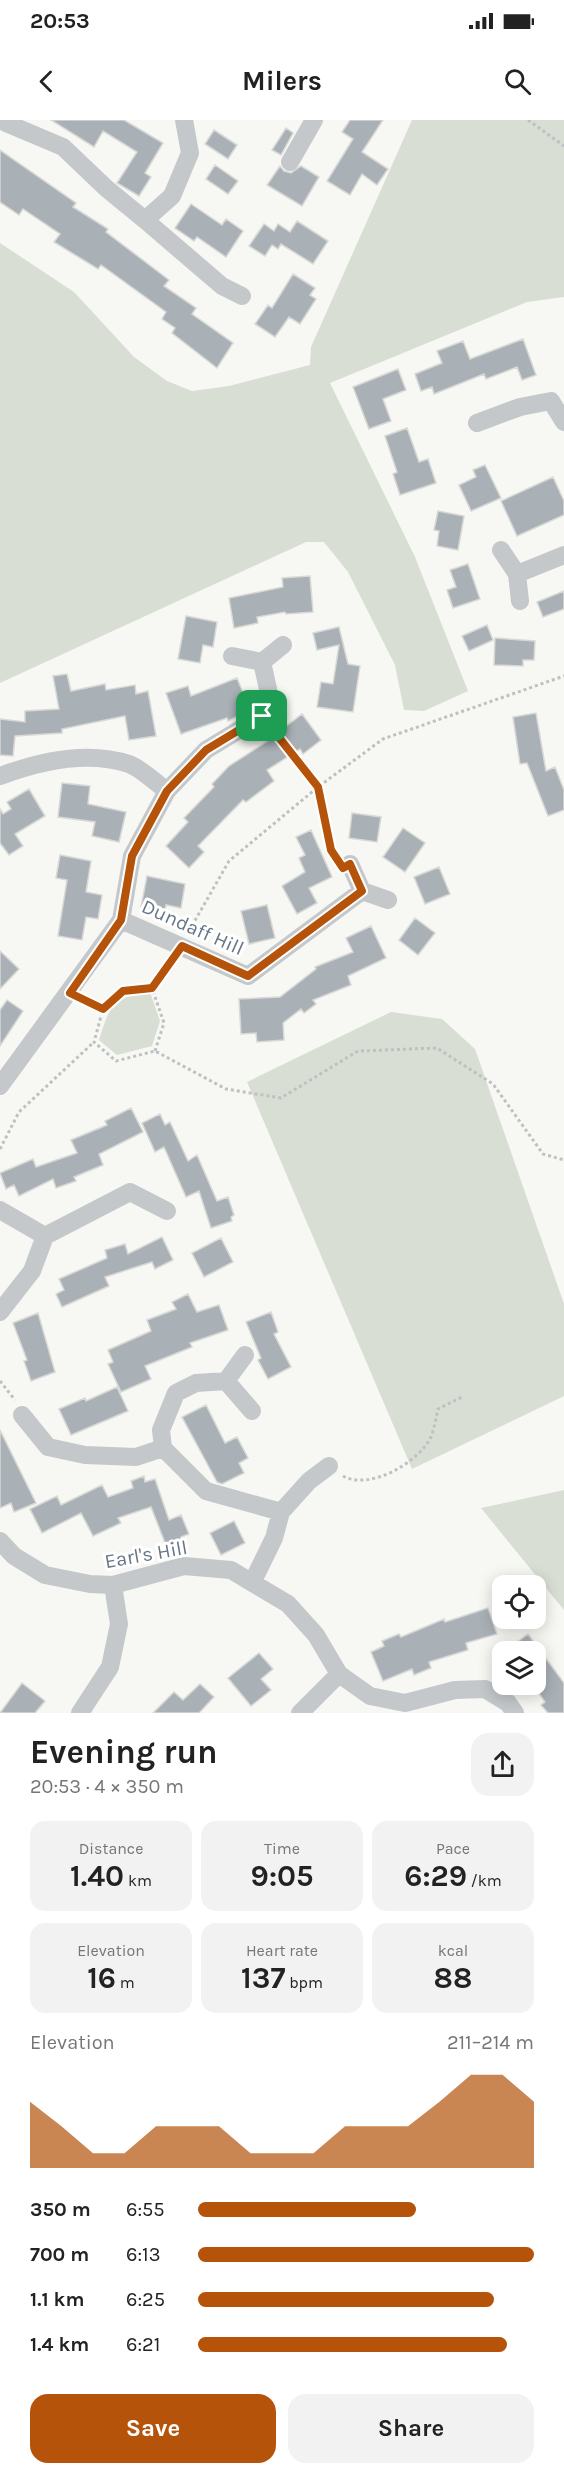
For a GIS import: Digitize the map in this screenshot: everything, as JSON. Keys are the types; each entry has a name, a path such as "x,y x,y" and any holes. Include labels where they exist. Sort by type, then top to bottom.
{"street":[{"path":"145,220 172,196 190,153 184,120"},
{"path":"290,162 314,120"},
{"path":"6,123 63,147 106,188 222,286 242,296"},
{"path":"477,423 520,407 551,401 564,422"},
{"path":"501,550 517,574 520,601"},
{"path":"517,574 564,555"},
{"path":"262,662 283,645"},
{"path":"232,656 262,662"},
{"path":"0,1086 121,920 132,856 167,791 206,750 262,716 268,689 262,662"},
{"path":"0,776 57,760 90,756 130,765 167,791"},
{"path":"350,864 362,891 388,900"},
{"name":"Dundaff Hill","path":"121,920 248,976 362,891"},
{"path":"0,1312 32,1271 45,1236 130,1191 167,1210"},
{"path":"0,1210 45,1236"},
{"path":"226,1381 245,1355"},
{"path":"226,1381 252,1411"},
{"path":"226,1381 196,1383 176,1393 161,1430 163,1448 206,1491 281,1512"},
{"path":"22,1416 48,1447 85,1455 136,1457 163,1448"},
{"path":"253,1581 274,1538 281,1512 309,1481 328,1466"},
{"name":"Earl's Hill","path":"0,1541 14,1556 45,1575 90,1584 113,1585 184,1566 231,1570 253,1581 288,1604 316,1635 339,1674 370,1696 405,1703 455,1690 485,1689 508,1703 515,1713"},
{"path":"80,1713 110,1667 119,1624 113,1585"},
{"path":"300,1713 339,1674"}],"path":[{"path":"528,120 564,146"},
{"path":"0,1149 20,1112 94,1042 103,1009 123,991 152,988 182,946 229,861 318,787 383,739 564,676"},
{"path":"262,716 318,787 331,850 343,868 350,864"},
{"path":"152,988 164,1023 155,1051"},
{"path":"70,993 103,1009"},
{"path":"94,1042 116,1061 155,1051 226,1089 281,1098 358,1051 437,1048 493,1084 543,1154 564,1160"},
{"path":"0,1380 18,1405 22,1416"},
{"path":"328,1466 347,1478 376,1479 414,1460 431,1437 438,1409 462,1397"}],"shaded area":[{"path":"412,120 564,120 564,297 527,302 330,383 415,557 468,691 424,711 404,710 395,665 348,572 324,542 306,542 0,683 0,243 74,292 134,357 167,381 192,391 229,386 310,365 311,347"},
{"path":"150,992 160,1021 152,1046 117,1055 99,1040 110,1011 114,1005 128,997"},
{"path":"391,1012 442,1019 475,1049 564,1304 564,1396 412,1469 247,1082"},
{"path":"564,1490 564,1610 546,1588 546,1575 536,1575 481,1508"}],"building":[{"path":"51,120 124,120 163,143 145,173 151,177 139,196 117,183 137,152 103,131 94,147"},
{"path":"350,120 383,120 362,152 388,169 377,185 362,174 350,195 327,181 353,139 342,132"},
{"path":"286,128 293,133 281,155 272,150"},
{"path":"214,130 237,145 228,159 205,144"},
{"path":"0,150 76,203 73,207 108,229 106,232 169,280 164,286 196,308 192,314 233,343 217,368 172,333 175,328 162,319 166,312 101,265 98,269 54,242 60,234 23,209 19,215 0,202"},
{"path":"215,165 238,181 228,194 206,179"},
{"path":"280,166 284,171 291,173 301,166 319,177 302,206 267,185"},
{"path":"191,204 222,225 226,219 243,231 226,257 197,237 194,241 175,228"},
{"path":"297,221 328,241 313,264 281,244 278,249 272,245 265,256 249,246 264,224 274,231 278,224 290,232"},
{"path":"293,274 315,288 310,295 316,299 300,324 289,317 275,337 255,324 268,305 272,308"},
{"path":"523,339 536,375 522,380 517,367 486,379 484,374 434,394 432,387 421,391 415,374 442,363 437,351 463,341 470,359"},
{"path":"398,369 406,390 383,399 391,421 369,429 353,387"},
{"path":"407,428 419,462 428,459 436,483 400,495 393,474 397,472 385,436"},
{"path":"485,465 501,498 471,511 459,485 476,477 473,470"},
{"path":"553,477 564,501 564,515 517,536 501,501"},
{"path":"438,511 464,516 458,550 437,546 439,531 434,530"},
{"path":"468,564 480,599 453,608 447,590 456,587 450,570"},
{"path":"310,576 313,612 286,614 285,612 257,617 258,623 234,628 229,598 283,587 282,578"},
{"path":"564,591 564,609 543,617 537,602"},
{"path":"186,616 217,622 213,647 203,645 200,663 178,659"},
{"path":"487,625 493,640 469,651 462,636"},
{"path":"339,627 348,664 360,666 353,712 317,707 321,682 333,684 339,645 317,650 313,633"},
{"path":"495,638 535,641 534,660 523,660 523,666 494,665"},
{"path":"67,674 71,691 105,684 106,690 135,685 136,694 148,691 156,736 129,740 125,716 62,729 62,733 15,736 13,756 0,755 0,719 25,722 25,711 59,709 53,676"},
{"path":"237,678 250,710 228,721 227,718 181,734 166,693 188,686 191,696"},
{"path":"536,713 546,771 555,767 564,790 564,810 548,816 527,763 520,764 513,717"},
{"path":"302,714 321,740 303,754 300,749 267,770 274,781 246,802 243,800 198,846 204,852 189,868 166,846 188,822 184,818 214,787 212,784 229,766 285,730 284,728"},
{"path":"62,783 90,786 88,804 126,812 119,842 92,836 95,822 58,817"},
{"path":"29,789 45,816 15,834 23,846 9,855 0,843 0,809 3,814 11,809 7,802"},
{"path":"352,813 381,817 377,842 349,838"},
{"path":"403,828 425,843 405,872 383,857"},
{"path":"311,830 332,877 309,888 317,903 297,914 282,886 305,872 299,858 305,855 296,837"},
{"path":"60,855 91,861 86,892 102,895 98,919 86,917 82,940 58,936 67,880 56,878"},
{"path":"439,867 450,894 425,904 414,877"},
{"path":"147,876 185,884 181,908 166,905 165,912 141,907"},
{"path":"267,905 275,938 249,944 241,911"},
{"path":"415,918 435,933 418,955 399,940"},
{"path":"371,926 386,958 348,976 351,985 313,1000 316,1004 304,1013 301,1009 283,1023 284,1040 257,1042 256,1033 241,1034 239,999 280,997 316,969 315,967 353,952 346,938"},
{"path":"0,951 19,969 0,989"},
{"path":"7,1000 23,1011 0,1046 0,1010"},
{"path":"131,1108 143,1132 99,1154 103,1165 74,1177 76,1181 56,1188 53,1179 19,1196 14,1185 6,1189 0,1173 33,1159 36,1167 77,1153 71,1140 107,1125 105,1121"},
{"path":"160,1114 165,1125 170,1122 188,1161 197,1155 217,1201 228,1197 234,1215 231,1217 232,1221 211,1228 199,1191 186,1197 164,1147 155,1152 142,1123"},
{"path":"162,1237 173,1260 155,1269 152,1262 105,1277 109,1286 62,1307 56,1294 64,1290 59,1279 107,1258 105,1250 125,1244 128,1254"},
{"path":"221,1238 233,1262 204,1277 192,1253"},
{"path":"188,1294 197,1312 219,1305 228,1330 190,1343 192,1347 145,1366 151,1379 121,1392 108,1364 113,1362 108,1350 151,1331 147,1320 176,1309 172,1302"},
{"path":"271,1312 278,1332 274,1334 291,1367 268,1379 258,1360 261,1358 246,1322"},
{"path":"38,1313 55,1372 31,1381 24,1361 27,1360 13,1323"},
{"path":"117,1387 128,1411 71,1435 59,1409 85,1398 86,1401"},
{"path":"206,1405 225,1443 237,1437 248,1458 239,1463 244,1473 222,1484 217,1482 182,1417"},
{"path":"0,1430 36,1503 14,1512 11,1503 0,1508"},
{"path":"144,1476 145,1482 155,1479 169,1520 181,1515 189,1534 181,1537 185,1547 169,1553 151,1507 118,1518 121,1523 93,1536 81,1513 42,1533 30,1509 57,1496 61,1505 102,1485 108,1497 133,1488 131,1481"},
{"path":"234,1521 245,1543 221,1555 210,1533"},
{"path":"488,1608 492,1629 495,1629 497,1634 466,1643 468,1650 429,1662 431,1668 414,1675 412,1669 383,1681 371,1652 384,1646 382,1641 399,1634 401,1637 444,1619 445,1622"},
{"path":"528,1634 533,1641 519,1641"},
{"path":"259,1653 273,1669 261,1679 271,1690 251,1706 228,1678"},
{"path":"546,1658 564,1683 564,1713 548,1713 541,1705 545,1702 540,1695 546,1695"},
{"path":"22,1683 45,1701 35,1713 0,1713"},
{"path":"200,1684 214,1697 199,1713 153,1713 174,1692 183,1700"}],"route":[{"path":"262,716 318,787 331,850 343,868 350,864 362,891 248,976 182,946 152,988 123,991 103,1009 70,993 121,920 132,856 167,791 206,750 262,716"}]}
